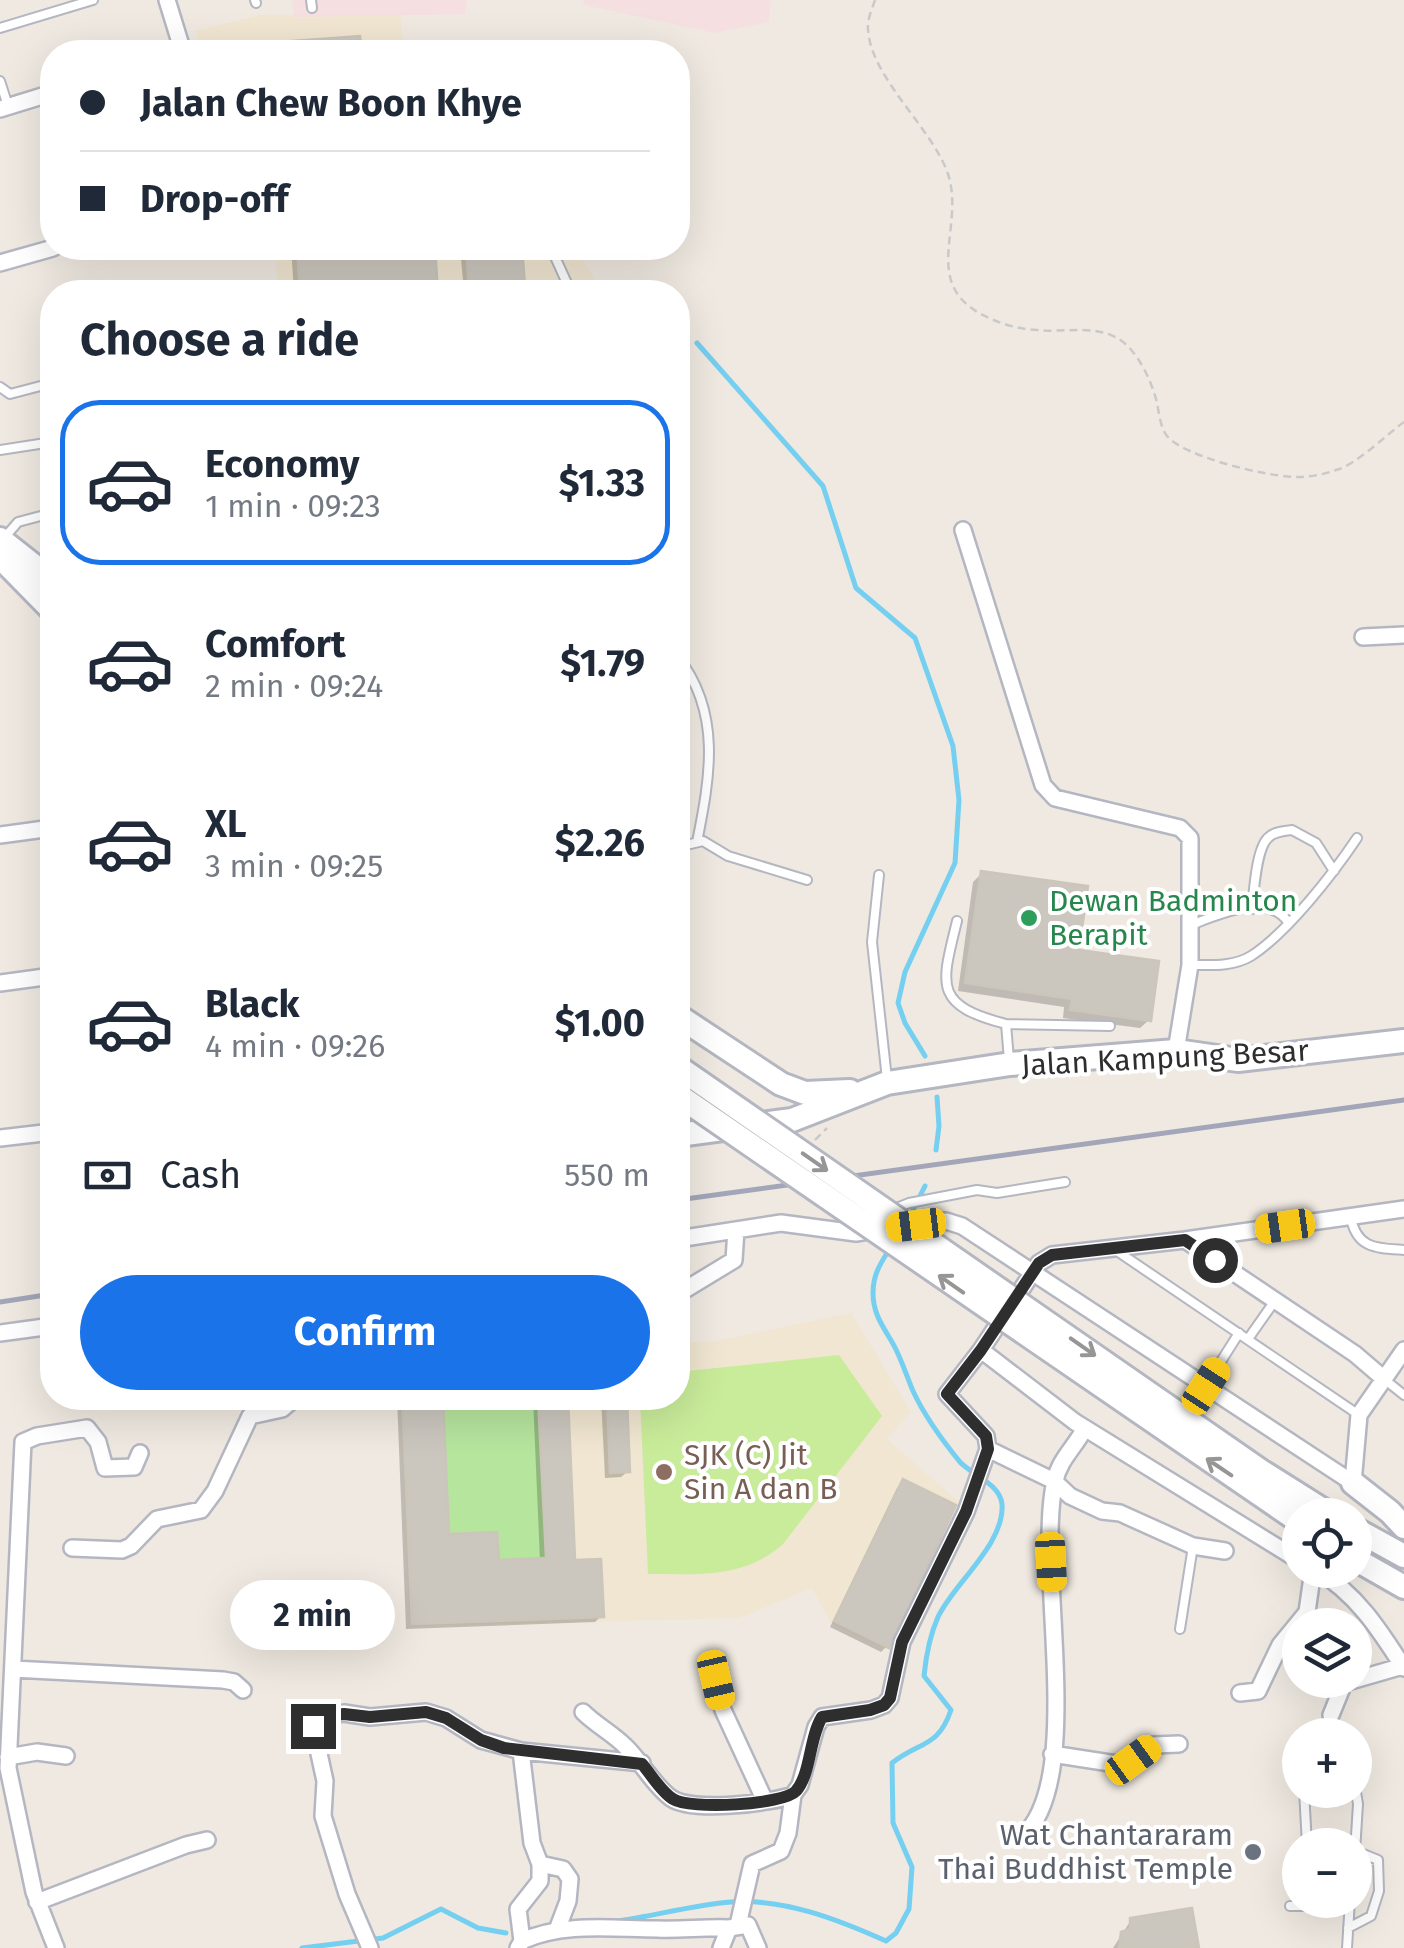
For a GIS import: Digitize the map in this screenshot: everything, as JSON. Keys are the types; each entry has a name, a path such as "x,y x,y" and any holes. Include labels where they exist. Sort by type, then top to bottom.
{"main road":[{"path":"1,546 40,572"},
{"path":"1,546 40,595"},
{"path":"690,1024 782,1084 806,1093 878,1086"},
{"name":"Jalan Kampung Besar","path":"878,1086 1010,1064 1176,1051 1238,1060 1404,1041"},
{"path":"690,1075 1304,1498"},
{"path":"768,1124 782,1084"},
{"path":"690,1134 792,1120 878,1086"},
{"path":"690,1103 1282,1510"},
{"path":"1353,1483 1404,1527"},
{"path":"1372,1538 1401,1554"},
{"path":"1372,1569 1397,1583"}],"street":[{"path":"167,0 179,40"},
{"path":"4,108 40,97"},
{"path":"0,263 40,252"},
{"path":"963,530 1043,785 1055,798 1180,828 1190,838 1190,964 1176,1051"},
{"path":"1363,637 1404,635"},
{"path":"0,835 40,830"},
{"path":"0,983 40,978"},
{"path":"0,1138 40,1133"},
{"path":"721,1948 736,1922 752,1864 781,1852 794,1795 822,1717 870,1710 890,1698 902,1642 966,1512 988,1449 981,1426 947,1394 1044,1258 1404,1209"},
{"path":"690,1236 781,1223 856,1232 946,1221 962,1226 1353,1483 1358,1414 1404,1350"},
{"path":"690,1287 734,1260 736,1230"},
{"path":"1185,1240 1355,1354 1383,1378"},
{"path":"0,1333 40,1328"},
{"path":"981,1350 1085,1428 1282,1550"},
{"path":"72,1548 122,1550 158,1519 201,1510 215,1491 250,1416 277,1410"},
{"path":"56,1948 37,1902 5,1765 23,1442 87,1428 98,1442 105,1468 134,1467 140,1453"},
{"path":"1011,1833 1024,1835 1042,1810 1052,1774 1056,1664 1050,1528 1054,1481 1063,1459 1085,1428"},
{"path":"988,1449 1054,1481 1070,1496 1102,1512 1120,1513 1193,1546 1225,1552"},
{"path":"0,1546 20,1545"},
{"path":"1240,1692 1258,1691 1280,1646 1306,1612 1311,1588"},
{"path":"1331,1714 1344,1683 1404,1667 1370,1615 1340,1588"},
{"path":"8,1676 223,1680 234,1682 243,1690"},
{"path":"716,1680 723,1710 765,1801"},
{"path":"370,1948 348,1894 324,1816 325,1781 313,1726 320,1717 426,1712 446,1718 481,1740 521,1752 642,1764"},
{"path":"584,1712 602,1731 622,1742 672,1799 687,1804 765,1801 794,1795"},
{"path":"1052,1754 1123,1765 1154,1745 1180,1744"},
{"path":"5,1765 37,1752 66,1756"},
{"path":"521,1752 540,1881 518,1910 520,1944 558,1930 661,1930 736,1922 748,1926 758,1948"},
{"path":"37,1902 208,1840"},
{"path":"540,1864 562,1870 570,1879 568,1901 558,1930"}],"lane":[{"path":"0,28 93,0"},
{"path":"0,81 4,108"},
{"path":"0,387 10,394 40,387"},
{"path":"0,450 40,444"},
{"path":"1,546 18,522 40,516"},
{"path":"690,674 698,686 710,744 709,784 697,842"},
{"path":"1252,909 1261,852 1264,841 1272,834 1292,830 1316,844 1334,871"},
{"path":"1190,964 1223,966 1251,956 1334,871 1356,838"},
{"path":"690,844 703,841 728,856 807,880"},
{"path":"878,1086 872,942 879,874"},
{"path":"1190,925 1226,912 1266,907 1282,913 1288,922"},
{"path":"957,920 946,964 947,989 968,1014 1006,1024 1110,1026"},
{"path":"1006,1024 1010,1064"},
{"path":"887,1212 909,1203 977,1190 997,1193 1065,1182"},
{"path":"1351,1216 1354,1232 1366,1245 1404,1250"},
{"path":"1113,1249 1358,1414"},
{"path":"1248,1339 1275,1300"},
{"path":"1206,1386 1239,1333"},
{"path":"1383,1378 1404,1395"},
{"path":"1180,1629 1193,1546"},
{"path":"1372,1858 1378,1860 1379,1891 1372,1916"},
{"path":"1348,1948 1349,1918"},
{"path":"1348,1928 1368,1918"}],"path":[{"path":"875,0 867,26 872,49 941,156 950,179 954,214 949,276 954,293 979,312 1007,325 1036,330 1100,330 1122,341 1140,362 1168,438 1180,447 1255,472 1298,478 1340,470 1404,422"}],"shaded area":[{"path":"293,0 467,0 465,14 294,17"},
{"path":"583,0 771,0 769,22 715,33 584,5"},
{"path":"260,15 400,15 403,40 199,40 196,31"},
{"path":"276,260 582,260 596,280 277,280"},
{"name":"SJK (C) Jit Sin A dan B","path":"851,1313 911,1412 887,1439 962,1505 891,1651 831,1623 812,1588 739,1618 410,1626 401,1410 690,1410 690,1342 716,1341"}],"green space":[{"path":"839,1355 882,1416 783,1544 768,1555 719,1572 648,1574 641,1410 690,1410 690,1371"},
{"path":"444,1410 539,1410 546,1558 499,1561 497,1532 449,1534"}],"building":[{"path":"360,36 360,40 306,40"},
{"path":"298,260 436,260 437,280 299,280"},
{"path":"467,260 523,260 525,280 468,280"},
{"name":"Dewan Badminton Berapit","path":"981,871 1088,886 1079,950 1159,961 1151,1021 1070,1010 1072,999 965,983"},
{"path":"403,1410 444,1410 449,1534 497,1532 499,1560 546,1558 539,1410 569,1410 575,1560 601,1559 604,1617 412,1624"},
{"path":"607,1410 627,1410 630,1472 610,1473"},
{"path":"903,1479 956,1505 889,1648 834,1621"},
{"path":"1192,1908 1199,1948 1119,1948 1121,1932 1130,1929 1130,1918"}],"waterway":[{"path":"697,343 823,486 856,588 915,638 953,746 959,800 955,863 905,972 898,1003 925,1056"},
{"path":"936,1150 937,1097"},
{"path":"908,1220 925,1186"},
{"path":"617,1921 731,1902 771,1903 811,1912 886,1941 896,1933 909,1909 912,1867 893,1823 892,1763 934,1738 946,1722 951,1710 924,1676 927,1653 945,1604 996,1534 1002,1504 996,1491 960,1462 934,1428 879,1319 873,1287 889,1250"},
{"path":"302,1948 383,1938 441,1909 478,1928 506,1933"}],"railway":[{"path":"690,1198 1404,1100"},
{"path":"0,1302 40,1296"}],"place":[{"name":"Dewan Badminton Berapit","path":"1029,918"},
{"name":"SJK (C) Jit Sin A dan B","path":"664,1472"},
{"name":"Wat Chantararam Thai Buddhist Temple","path":"1253,1852"}],"route":[{"path":"313,1726 320,1717 344,1714 370,1717 426,1712 504,1748 642,1764 672,1799 687,1804 778,1800 794,1795 822,1717 870,1710 890,1698 902,1642 966,1512 988,1449 981,1426 947,1394 1039,1263 1052,1255 1185,1240 1215,1260"}]}
